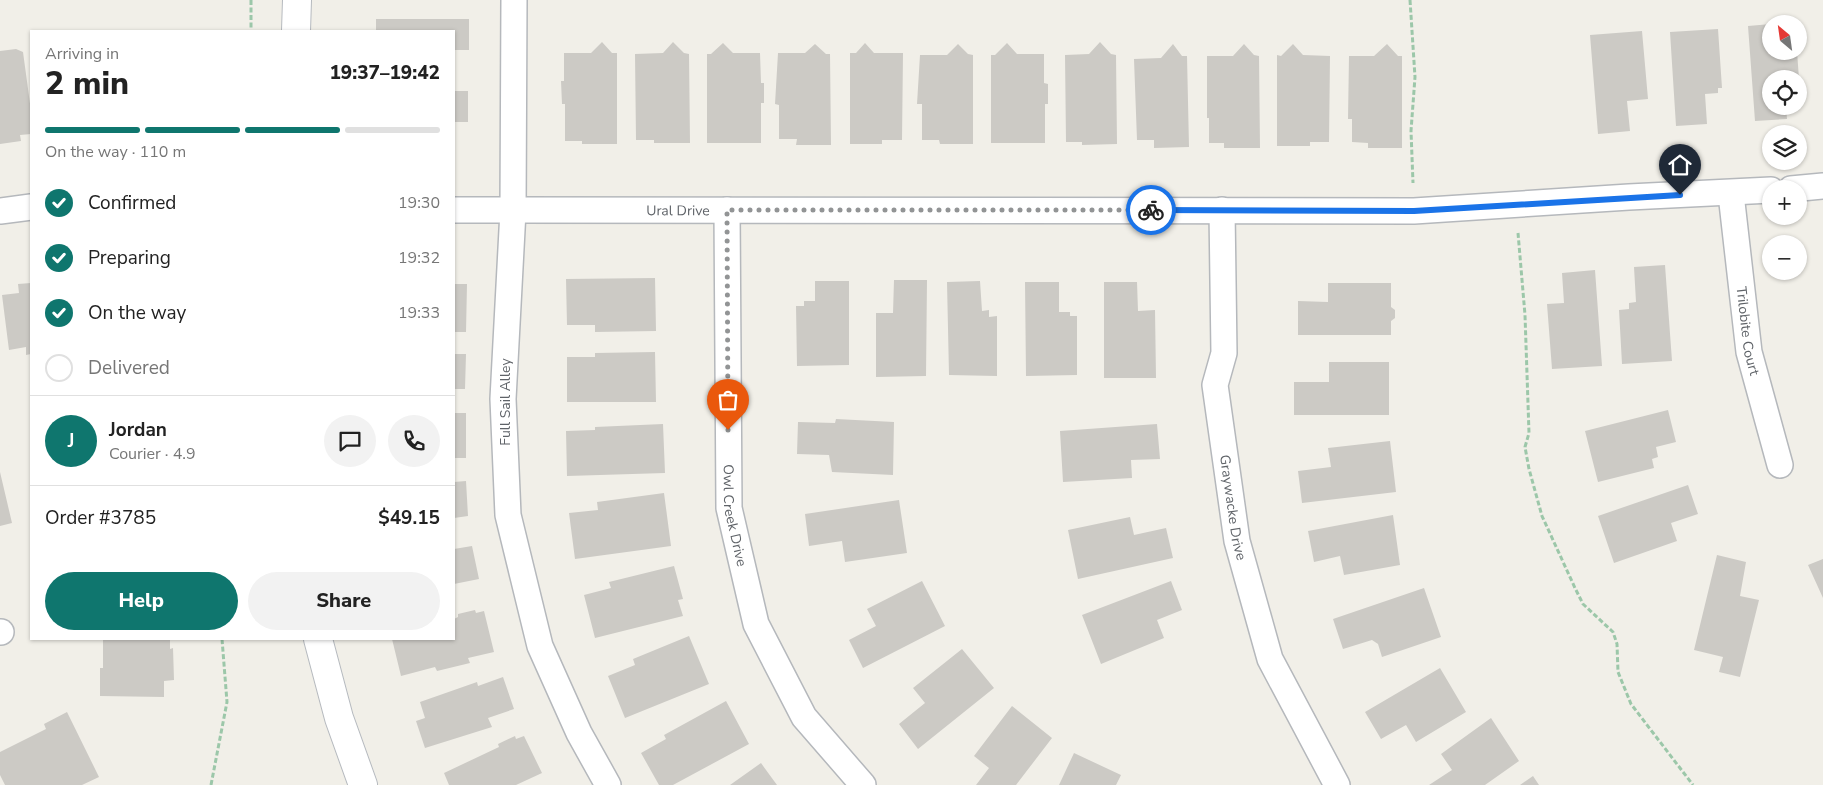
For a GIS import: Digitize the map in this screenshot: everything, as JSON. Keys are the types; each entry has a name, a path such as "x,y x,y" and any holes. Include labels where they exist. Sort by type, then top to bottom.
{"street":[{"path":"296,0 296,30"},
{"name":"Full Sail Alley","path":"514,0 512,211 503,399 508,515 540,646 579,733 608,785"},
{"path":"1807,188 1823,186"},
{"name":"Ural Drive","path":"455,210 1414,211 1629,197 1731,194 1762,191"},
{"name":"Trilobite Court","path":"1731,194 1749,352 1780,465"},
{"path":"0,211 30,207"},
{"name":"Owl Creek Drive","path":"727,210 728,508 756,624 804,716 863,785"},
{"name":"Graywacke Drive","path":"1222,210 1224,354 1215,385 1237,541 1270,659 1337,785"},
{"path":"318,640 339,718 363,785"}],"path":[{"path":"251,0 251,30"},
{"path":"1410,0 1415,77 1411,131 1414,211"},
{"path":"1518,230 1525,315 1529,433 1525,447 1542,516 1583,604 1613,632 1617,644 1618,672 1631,704 1693,785"},
{"path":"211,785 227,702 222,640"}],"building":[{"path":"376,19 469,19 469,50 455,50 455,30 376,30"},
{"path":"1762,25 1762,60 1798,60 1798,70 1762,70 1762,115 1787,115 1787,119 1755,121 1748,26"},
{"path":"1718,29 1722,88 1718,88 1718,93 1705,94 1707,124 1676,126 1670,32"},
{"path":"1642,31 1648,99 1627,101 1630,131 1598,134 1590,35"},
{"path":"602,42 612,53 617,53 617,144 582,144 582,141 565,141 565,104 562,104 561,81 564,81 564,53 591,53"},
{"path":"673,42 684,53 689,54 690,143 654,143 654,140 636,140 635,54 663,53"},
{"path":"1100,42 1111,54 1116,55 1117,144 1082,145 1082,142 1066,142 1065,55 1089,54"},
{"path":"723,43 733,53 760,53 761,83 764,83 764,103 761,103 761,143 707,143 707,54 711,54"},
{"path":"865,43 874,53 903,53 902,140 882,140 882,144 850,144 850,53 856,53"},
{"path":"1007,43 1017,54 1044,54 1044,83 1048,84 1048,104 1045,104 1045,143 991,143 991,55 995,55"},
{"path":"815,44 826,54 830,54 831,145 796,145 797,139 779,139 779,105 775,104 778,53 805,53"},
{"path":"958,44 968,54 973,55 973,144 940,144 939,140 922,140 922,104 917,104 920,55 947,55"},
{"path":"1173,44 1182,56 1187,56 1189,147 1154,148 1154,140 1137,140 1134,59 1161,58"},
{"path":"1244,44 1254,55 1259,56 1260,148 1224,148 1224,143 1209,143 1207,56 1233,56"},
{"path":"1293,44 1303,55 1330,56 1329,142 1310,142 1310,146 1277,146 1277,55 1281,56"},
{"path":"1387,44 1398,56 1402,56 1402,148 1368,148 1368,143 1352,142 1352,119 1348,119 1349,56 1374,56"},
{"path":"16,49 23,52 30,104 30,134 20,135 21,141 0,144 0,51"},
{"path":"455,91 468,91 468,122 455,122"},
{"path":"1665,265 1672,361 1622,364 1619,310 1629,309 1629,303 1636,302 1634,267"},
{"path":"1595,270 1602,366 1552,369 1547,304 1564,303 1562,273"},
{"path":"655,278 656,331 595,332 595,325 567,325 566,279"},
{"path":"894,280 927,280 926,376 876,377 876,313 893,313"},
{"path":"815,281 849,281 849,365 797,366 796,306 804,306 804,301 815,301"},
{"path":"980,281 982,311 989,310 989,317 997,316 997,376 949,375 947,282"},
{"path":"1025,282 1059,282 1059,312 1070,312 1070,316 1077,316 1077,375 1026,376"},
{"path":"1104,282 1137,282 1138,311 1155,310 1156,378 1104,378"},
{"path":"30,283 30,354 26,355 26,347 9,350 2,295 19,293 18,284"},
{"path":"1328,283 1391,283 1391,307 1395,310 1395,318 1391,321 1391,335 1298,335 1298,301 1328,302"},
{"path":"455,284 467,284 466,332 455,332"},
{"path":"655,352 656,402 567,402 567,357 595,357 595,353"},
{"path":"455,354 466,354 465,389 455,389"},
{"path":"1329,362 1389,362 1389,415 1294,415 1294,382 1329,382"},
{"path":"1668,410 1676,442 1656,447 1658,457 1652,459 1654,468 1598,482 1585,431"},
{"path":"455,413 466,413 466,458 455,458"},
{"path":"836,419 894,422 893,475 832,472 829,455 797,454 798,422 835,423"},
{"path":"663,424 665,473 567,476 566,431 595,430 595,427"},
{"path":"1157,424 1160,459 1131,460 1132,478 1063,482 1060,431"},
{"path":"1390,441 1396,492 1302,503 1298,471 1331,467 1328,448"},
{"path":"0,472 12,523 0,526"},
{"path":"466,481 468,516 455,518 455,482"},
{"path":"1688,485 1698,514 1671,523 1677,541 1614,563 1598,516"},
{"path":"664,493 671,546 575,559 569,513 598,510 597,502"},
{"path":"899,500 907,553 845,562 842,541 809,546 805,514"},
{"path":"1393,515 1400,565 1344,575 1340,556 1314,562 1308,531"},
{"path":"1130,517 1134,535 1166,528 1173,558 1078,579 1068,530"},
{"path":"472,546 479,579 455,584 455,549"},
{"path":"1717,555 1746,562 1740,596 1759,600 1740,677 1719,672 1723,657 1694,650"},
{"path":"1823,559 1823,598 1808,565"},
{"path":"674,566 683,599 678,600 683,616 595,638 584,595 611,588 609,582"},
{"path":"922,581 945,626 863,668 849,640 876,626 867,609"},
{"path":"1171,581 1182,610 1157,620 1164,638 1101,664 1082,615"},
{"path":"1424,588 1441,637 1382,657 1378,644 1372,640 1343,649 1333,619"},
{"path":"475,610 476,613 484,611 494,652 468,658 470,663 437,671 435,667 401,676 392,640 455,640 455,618 458,617 458,614"},
{"path":"689,636 709,684 625,718 608,676 635,665 633,659"},
{"path":"103,640 170,640 170,649 173,648 174,680 164,681 164,697 100,696 100,668 103,668"},
{"path":"962,649 994,688 918,749 899,724 925,703 913,688"},
{"path":"1440,668 1466,712 1416,742 1406,725 1381,739 1365,712"},
{"path":"503,677 514,709 488,718 492,727 425,748 416,721 425,718 420,702 477,682 478,686"},
{"path":"726,701 749,744 673,785 659,785 641,753 666,739 664,735"},
{"path":"1012,706 1052,738 1016,785 976,785 989,768 974,756"},
{"path":"67,712 99,777 82,785 5,785 0,775 0,752 46,729 44,724"},
{"path":"1491,718 1519,761 1485,785 1429,785 1452,770 1441,754"},
{"path":"515,736 516,739 524,736 542,773 516,785 449,785 444,773 499,747 498,744"},
{"path":"1074,753 1121,775 1116,785 1059,785"},
{"path":"761,763 777,785 730,785"},
{"path":"1533,776 1539,785 1520,785"}],"way so far":[{"path":"728,430 726,351 727,210 1151,210"}],"route":[{"path":"1151,210 1414,211 1680,195"}]}
